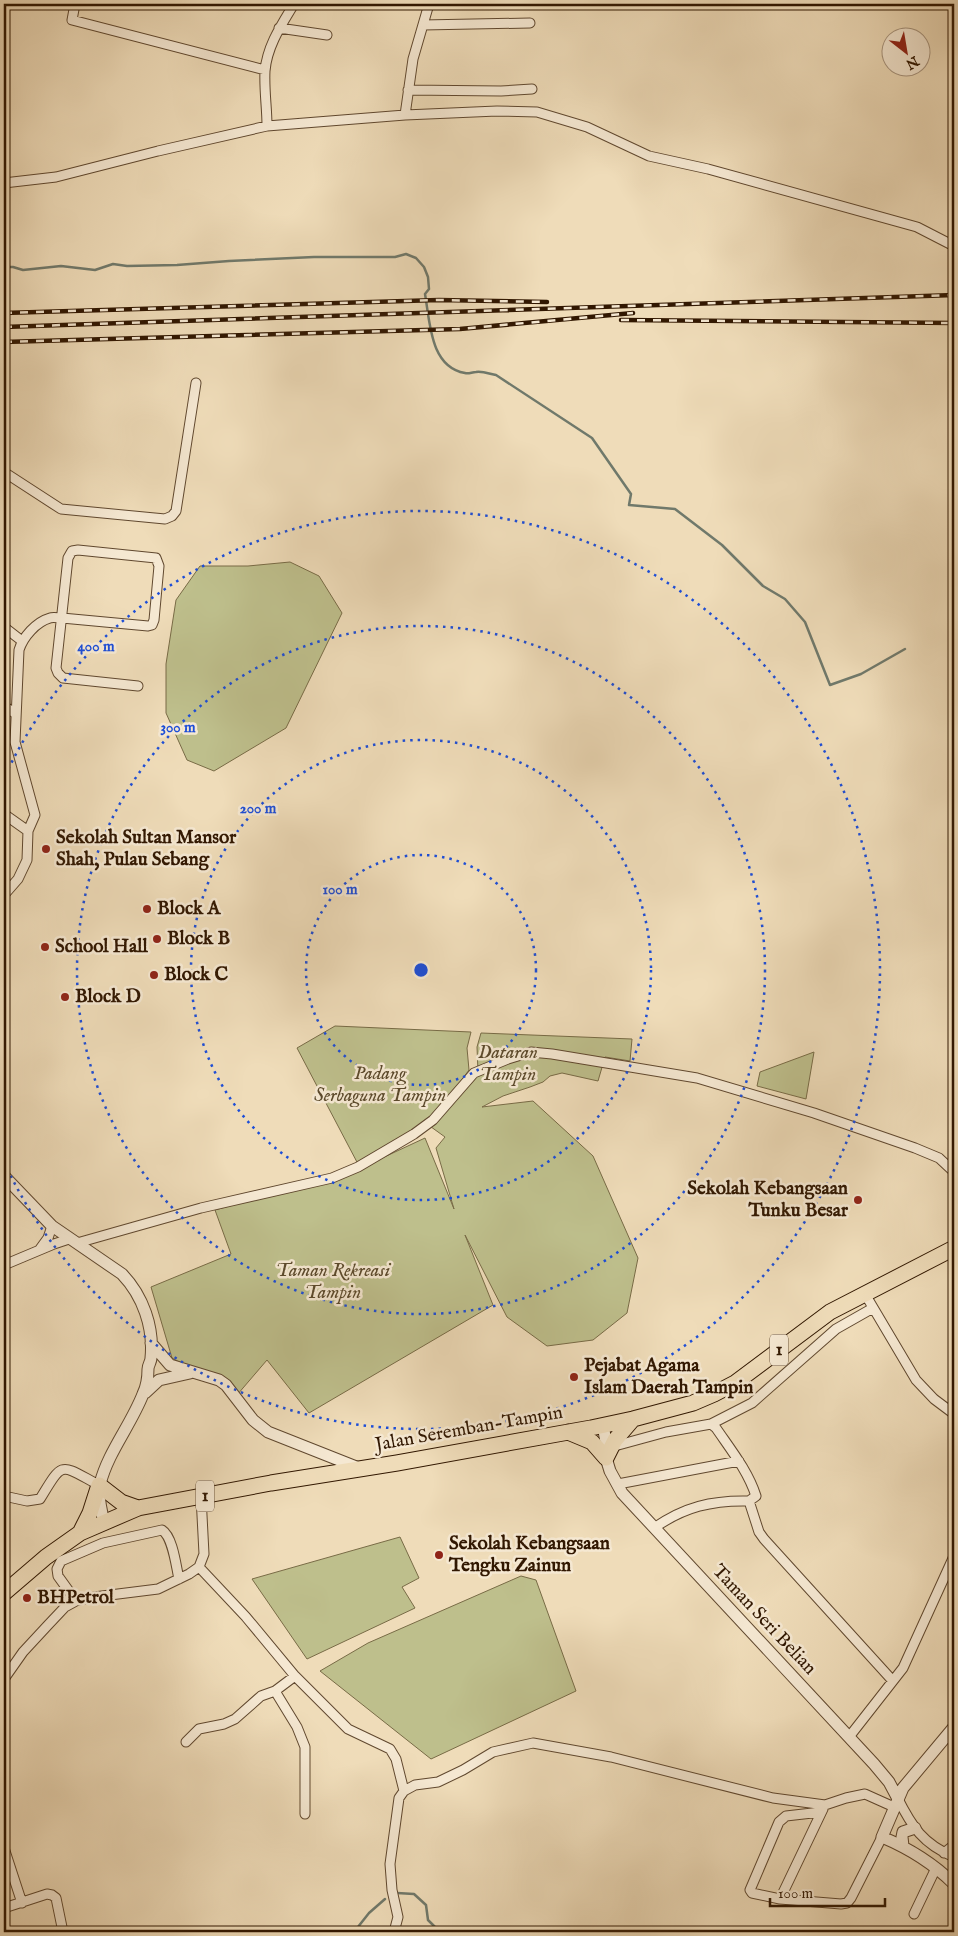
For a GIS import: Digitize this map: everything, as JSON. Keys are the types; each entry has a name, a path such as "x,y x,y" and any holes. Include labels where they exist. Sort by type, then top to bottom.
{"highway":[{"name":"Jalan Seremban-Tampin","path":"4,1593 46,1557 80,1533 138,1508 568,1432 666,1412 714,1394 735,1383 830,1312 954,1248"},
{"path":"568,1432 606,1450 633,1420"},
{"path":"80,1533 90,1513 99,1486 121,1502 138,1508"}],"street":[{"path":"75,4 72,20 265,70"},
{"path":"267,126 265,70 271,47 279,28 294,4"},
{"path":"405,115 413,59 429,4"},
{"path":"423,25 530,23"},
{"path":"279,28 327,35"},
{"path":"408,90 493,91 532,88"},
{"path":"4,183 56,177 267,126 405,115 497,111 537,112 587,127 648,156 708,169 917,227 954,246"},
{"path":"4,472 61,509 164,519 172,516 176,511 196,383"},
{"path":"4,895 18,879 27,860 28,831 35,815 15,742 19,650 22,641 40,623 51,617 62,618 148,626 152,625 154,620 158,561 156,558 78,550 72,552 68,558 62,618 56,668 58,673 63,678 138,686"},
{"path":"4,628 22,641"},
{"path":"4,706 16,714"},
{"path":"4,814 28,831"},
{"path":"4,1265 38,1251 73,1241 201,1208 332,1178 414,1134 433,1120 474,1073 508,1058 531,1052 697,1078 814,1113 915,1148 939,1158 954,1172"},
{"path":"4,1176 52,1226 122,1274 131,1284 140,1298 147,1317 151,1343 151,1361 148,1367 158,1377"},
{"path":"38,1251 48,1238 52,1226"},
{"path":"865,1294 916,1380 934,1399 954,1414"},
{"path":"606,1450 666,1432 712,1424 752,1403 836,1329 873,1308"},
{"path":"111,1540 100,1505 99,1486 105,1468 143,1394 158,1377 170,1371 166,1361 151,1343"},
{"path":"151,1361 157,1358 218,1380 226,1385 253,1420 268,1432 360,1469"},
{"path":"158,1377 192,1372"},
{"path":"712,1424 739,1461 752,1499 759,1532 892,1680"},
{"name":"Taman Seri Belian","path":"599,1426 606,1442 610,1471 622,1493 849,1736 889,1782 896,1802"},
{"path":"618,1484 739,1461"},
{"path":"4,1496 27,1501 40,1499 57,1472 62,1469 68,1469 99,1486"},
{"path":"4,1679 23,1652 65,1607 76,1601 94,1597 158,1589 199,1568 204,1554 201,1496"},
{"path":"654,1528 670,1516 689,1508 724,1501 752,1499"},
{"path":"76,1601 58,1576 57,1569 61,1562 111,1540 162,1530 166,1532 170,1539 178,1579"},
{"path":"849,1736 903,1668 954,1556"},
{"path":"199,1568 246,1617 295,1676 348,1728 390,1749 396,1759 404,1791"},
{"path":"186,1742 199,1729 229,1722 261,1696 275,1691 295,1676"},
{"path":"275,1691 297,1726 305,1747 305,1814"},
{"path":"954,1727 903,1788 896,1802 882,1837 847,1903 780,1900 758,1896 750,1890 780,1822 786,1816 823,1809 846,1798 865,1794 896,1802 915,1828 932,1846 954,1857"},
{"path":"394,1932 398,1917 392,1890 390,1864 398,1798 404,1791 415,1785 438,1782 493,1752 533,1743 611,1757 823,1809"},
{"path":"780,1900 823,1809"},
{"path":"903,1846 903,1832 915,1828"},
{"path":"882,1837 903,1846 936,1868 954,1884"},
{"path":"944,1853 954,1845"},
{"path":"4,1848 22,1903"},
{"path":"914,1914 936,1868"},
{"path":"4,1908 47,1894 52,1895 56,1898 63,1932"}],"green space":[{"path":"290,562 319,576 342,613 286,728 214,771 187,760 166,713 166,664 176,600 200,566 248,566"},
{"name":"Padang Serbaguna Tampin","path":"335,1026 471,1032 467,1048 469,1070 446,1101 427,1121 358,1164 297,1048"},
{"path":"481,1033 632,1039 630,1061 605,1057 598,1081 562,1073 550,1076 543,1082 503,1096 482,1107 533,1101 593,1156 638,1258 627,1313 593,1340 547,1346 507,1317 465,1235 493,1305 309,1413 267,1360 237,1395 172,1358 151,1287 231,1254 215,1210 352,1172 425,1138 454,1209 436,1148 445,1137 427,1124 478,1072 477,1047"},
{"path":"814,1052 806,1099 757,1086 760,1072"},
{"path":"400,1537 419,1578 402,1587 415,1608 307,1659 252,1579"},
{"path":"521,1576 536,1580 576,1691 431,1759 320,1671 368,1643"}],"waterway":[{"path":"4,267 23,270 61,266 95,270 113,264 127,266 177,265 314,257 395,257 406,254 416,258 424,267 428,277 429,289 425,294 431,330 438,353 445,362 453,369 465,373 481,372 496,375 592,438 631,494 629,505 675,509 722,545 763,586 785,599 805,622 830,685 861,674 905,649"},
{"path":"397,1893 414,1894 426,1905 428,1920 440,1932"},
{"path":"354,1932 369,1913 385,1899"}],"railway":[{"path":"4,327 954,295"},
{"path":"4,313 439,300 547,302"},
{"path":"4,342 460,329 633,313"},
{"path":"621,320 954,323"}],"place":[{"name":"Sekolah Sultan Mansor Shah, Pulau Sebang","path":"46,849"},
{"name":"Block A","path":"147,909"},
{"name":"Block B","path":"157,939"},
{"name":"School Hall","path":"45,947"},
{"name":"Block C","path":"154,975"},
{"name":"Block D","path":"65,997"},
{"name":"Sekolah Kebangsaan Tunku Besar","path":"858,1200"},
{"name":"Pejabat Agama Islam Daerah Tampin","path":"574,1377"},
{"name":"Sekolah Kebangsaan Tengku Zainun","path":"439,1555"},
{"name":"BHPetrol","path":"27,1598"}],"park label":[{"name":"Dataran Tampin","path":"508,1064"},
{"name":"Taman Rekreasi Tampin","path":"333,1282"}]}
